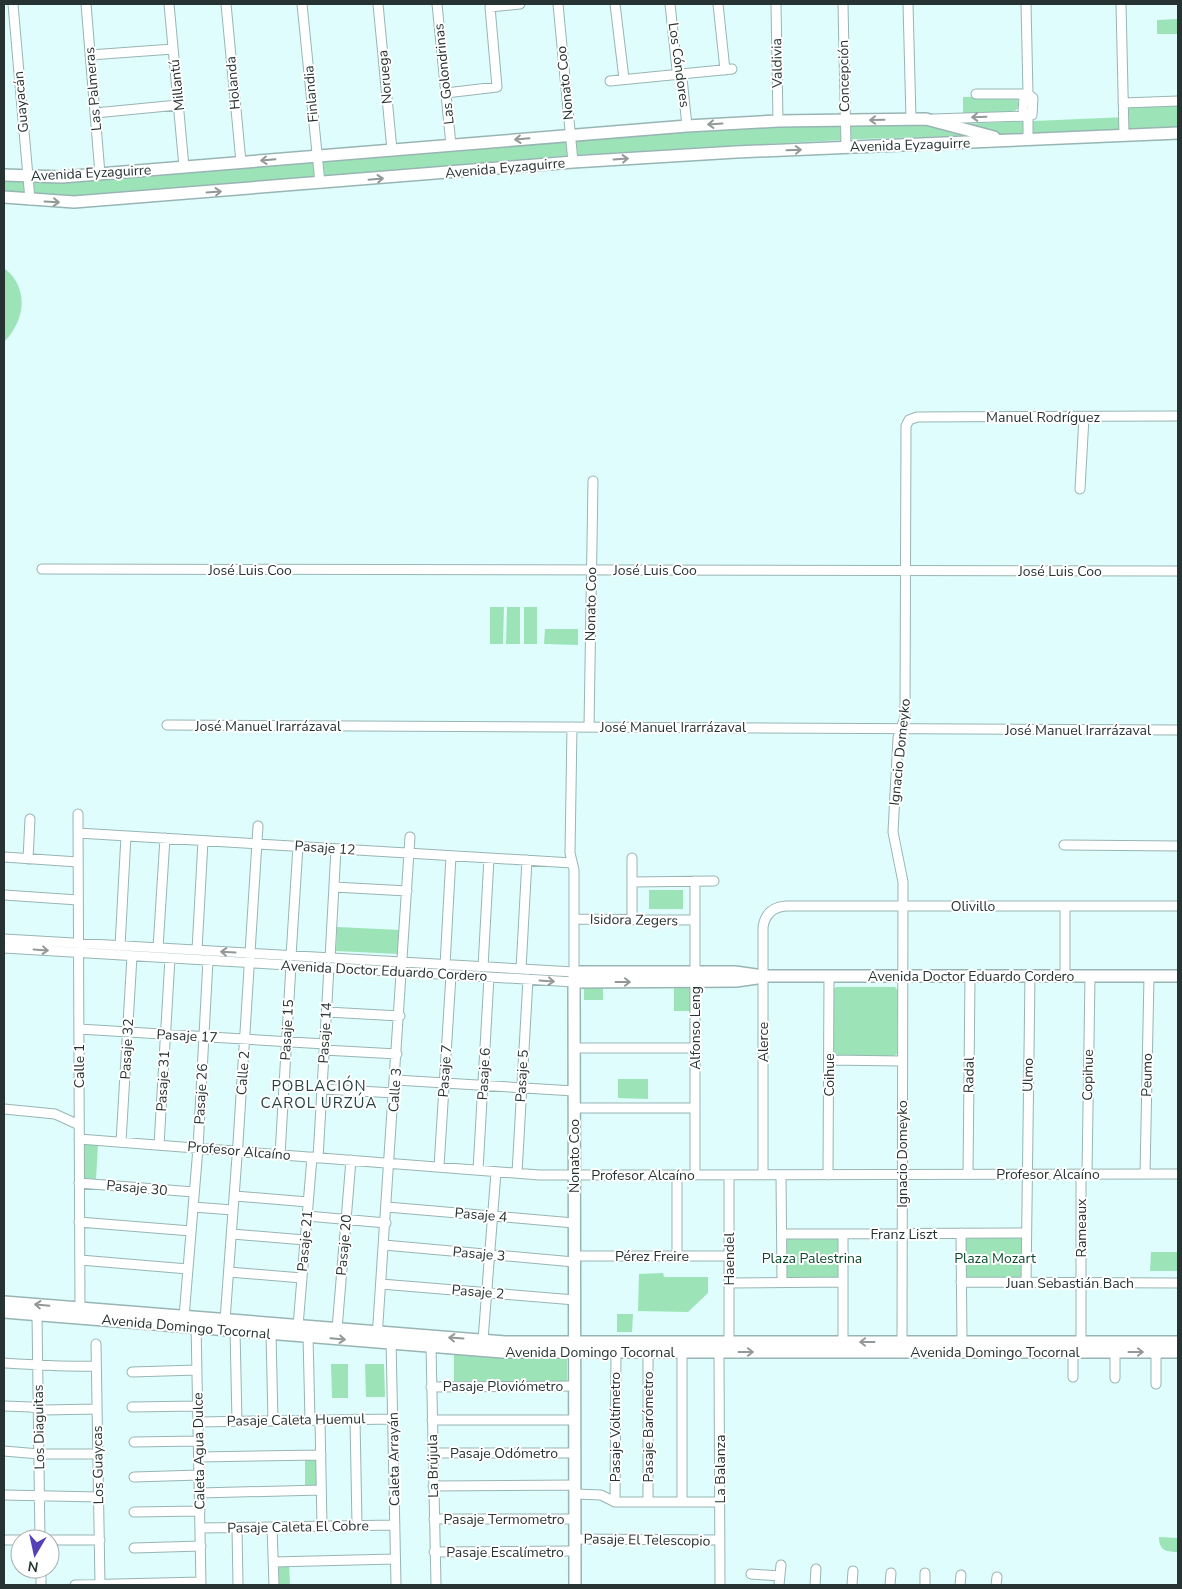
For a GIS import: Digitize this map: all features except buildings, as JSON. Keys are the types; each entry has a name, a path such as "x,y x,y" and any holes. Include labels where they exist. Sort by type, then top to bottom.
{"main road":[{"name":"Avenida Eyzaguirre","path":"4,175 28,177 100,174 687,126 778,121 926,119 1008,141"},
{"name":"Avenida Eyzaguirre","path":"4,197 74,202 573,162 846,147 1178,133"},
{"name":"Avenida Doctor Eduardo Cordero","path":"574,977 695,977 742,973 763,976 1178,976"},
{"name":"Nonato Coo","path":"574,977 575,1585"},
{"name":"Avenida Domingo Tocornal","path":"4,1302 80,1313 196,1323 235,1330 271,1333 308,1336 483,1340 616,1352 719,1352 902,1347 962,1342 1178,1342"},
{"name":"Avenida Domingo Tocornal","path":"4,1312 184,1317 196,1323 225,1320 337,1329 377,1337"},
{"name":"Avenida Domingo Tocornal","path":"391,1338 431,1346 502,1352 575,1347 729,1342 843,1342 902,1347 1073,1352 1178,1352"}],"street":[{"name":"Guayacán","path":"13,4 30,200"},
{"name":"Las Palmeras","path":"86,4 100,174"},
{"name":"Millantú","path":"169,4 184,167"},
{"name":"Holanda","path":"226,4 241,162"},
{"name":"Finlandia","path":"302,4 320,183"},
{"name":"Noruega","path":"378,4 392,150"},
{"name":"Las Golondrinas","path":"438,4 451,145"},
{"path":"446,93 497,88 490,7 520,4"},
{"name":"Nonato Coo","path":"558,4 573,162"},
{"path":"615,4 624,79"},
{"name":"Los Cóndores","path":"670,4 677,70 682,78 687,126"},
{"path":"610,81 729,69 718,4"},
{"name":"Valdivia","path":"776,4 778,121"},
{"name":"Concepción","path":"843,4 846,147"},
{"path":"908,4 911,119"},
{"path":"1026,4 1028,94"},
{"path":"1121,4 1124,136"},
{"path":"90,55 173,49"},
{"path":"976,94 1028,94 1033,98 1034,109 1032,115 1028,116 1028,140"},
{"path":"1123,103 1178,101"},
{"path":"95,113 178,105"},
{"name":"Avenida Eyzaguirre","path":"926,119 1028,116"},
{"name":"Manuel Rodríguez","path":"909,420 917,417 1178,416"},
{"path":"1080,489 1084,417"},
{"name":"Ignacio Domeyko","path":"902,1347 903,875 893,832 898,742 906,717 906,430 909,420"},
{"name":"Nonato Coo","path":"589,727 593,481"},
{"name":"José Luis Coo","path":"42,569 1178,571"},
{"name":"José Manuel Irarrázaval","path":"167,725 1178,730"},
{"name":"Nonato Coo","path":"572,727 570,854 574,919 574,977"},
{"name":"Calle 1","path":"78,814 80,1313"},
{"path":"28,859 30,819"},
{"name":"Calle 2","path":"225,1320 238,1151 258,826"},
{"name":"Pasaje 12","path":"78,833 572,863"},
{"path":"120,946 126,836"},
{"name":"Calle 3","path":"377,1337 396,1080 410,837"},
{"path":"158,948 165,838"},
{"path":"198,950 203,841"},
{"path":"1064,845 1178,846"},
{"name":"Pasaje 15","path":"280,1155 298,846"},
{"name":"Pasaje 14","path":"315,1157 325,1047 336,849"},
{"path":"445,964 451,856"},
{"path":"4,857 78,862"},
{"path":"483,967 489,858"},
{"path":"632,858 632,920"},
{"path":"521,969 527,860"},
{"name":"Alfonso Leng","path":"695,881 695,1175"},
{"path":"632,882 714,881"},
{"path":"334,887 407,891"},
{"path":"4,895 78,900"},
{"name":"Olivillo","path":"770,912 786,906 1178,906"},
{"path":"1065,906 1065,976"},
{"name":"Alerce","path":"763,1175 764,923 770,912"},
{"name":"Isidora Zegers","path":"574,919 695,920"},
{"name":"Avenida Doctor Eduardo Cordero","path":"4,939 132,956 208,960 250,958 291,960 402,972 528,979 574,977"},
{"name":"Avenida Doctor Eduardo Cordero","path":"4,948 120,946 198,950 250,958"},
{"name":"Pasaje 32","path":"121,1142 132,956"},
{"name":"Pasaje 31","path":"159,1145 170,958"},
{"name":"Pasaje 26","path":"184,1317 198,1148 208,960"},
{"name":"Avenida Doctor Eduardo Cordero","path":"329,963 403,962 445,964 521,969 574,977"},
{"name":"Pasaje 7","path":"439,1167 451,975"},
{"name":"Coihue","path":"828,1175 829,976"},
{"name":"Radal","path":"968,1174 970,976"},
{"name":"Ulmo","path":"1026,1282 1030,976"},
{"name":"Copihue","path":"1084,1174 1090,976"},
{"name":"Peumo","path":"1145,1174 1149,976"},
{"name":"Pasaje 6","path":"478,1170 489,977"},
{"name":"Pasaje 5","path":"517,1173 528,979"},
{"path":"327,1012 400,1016"},
{"name":"Pasaje 17","path":"79,1029 286,1042 397,1054"},
{"path":"574,1048 695,1048"},
{"path":"829,1060 902,1060"},
{"path":"396,1080 574,1091"},
{"path":"322,1088 395,1093"},
{"path":"574,1108 695,1108"},
{"path":"4,1109 55,1114 79,1124"},
{"name":"Profesor Alcaíno","path":"79,1139 496,1172 574,1175 1178,1174"},
{"name":"Pasaje 21","path":"298,1326 308,1202 315,1157"},
{"name":"Pasaje 20","path":"337,1329 351,1160"},
{"path":"483,1340 496,1172"},
{"name":"Rameaux","path":"1081,1342 1084,1174"},
{"path":"677,1175 678,1256"},
{"name":"Haendel","path":"729,1175 729,1342"},
{"path":"781,1175 782,1282"},
{"name":"Pasaje 30","path":"79,1183 194,1192"},
{"path":"234,1196 308,1202"},
{"path":"193,1207 233,1210"},
{"name":"Pasaje 4","path":"387,1207 574,1223"},
{"path":"307,1216 386,1223"},
{"path":"79,1222 191,1231"},
{"path":"961,1233 962,1342"},
{"name":"Franz Liszt","path":"782,1234 1026,1233"},
{"path":"232,1234 305,1240"},
{"path":"843,1234 843,1342"},
{"name":"Pasaje 3","path":"384,1246 490,1255 574,1259"},
{"name":"Pérez Freire","path":"574,1259 729,1256"},
{"path":"80,1260 188,1269"},
{"path":"228,1272 302,1278"},
{"path":"729,1283 843,1282"},
{"name":"Juan Sebastián Bach","path":"961,1282 1178,1283"},
{"name":"Pasaje 2","path":"381,1284 574,1300"},
{"name":"Los Diaguitas","path":"37,1314 40,1529"},
{"name":"Caleta Agua Dulce","path":"196,1323 201,1584"},
{"path":"235,1330 237,1421"},
{"path":"271,1333 273,1421"},
{"path":"308,1336 310,1420"},
{"name":"Caleta Arrayán","path":"391,1338 396,1585"},
{"name":"Los Guaycas","path":"96,1344 100,1585"},
{"name":"La Brújula","path":"431,1346 436,1585"},
{"name":"Pasaje Voltímetro","path":"615,1502 616,1352"},
{"name":"Pasaje Barómetro","path":"648,1352 648,1502"},
{"path":"682,1352 682,1502"},
{"name":"La Balanza","path":"719,1352 720,1585"},
{"path":"1073,1352 1073,1377"},
{"path":"1114,1352 1115,1378"},
{"path":"1156,1352 1156,1384"},
{"path":"4,1363 46,1367 96,1366"},
{"path":"132,1372 197,1370"},
{"name":"Pasaje Ploviómetro","path":"432,1387 575,1386"},
{"path":"4,1406 38,1409 97,1409"},
{"path":"132,1407 198,1406"},
{"path":"355,1419 357,1526"},
{"name":"Pasaje Caleta Huemul","path":"198,1422 393,1419"},
{"path":"320,1420 322,1526"},
{"path":"432,1420 575,1420"},
{"path":"134,1442 199,1441"},
{"path":"4,1451 39,1454 98,1454"},
{"name":"Pasaje Odómetro","path":"433,1453 575,1452"},
{"path":"199,1457 321,1455"},
{"path":"134,1477 199,1476"},
{"path":"433,1486 575,1490 601,1495 615,1502 720,1502"},
{"path":"200,1493 321,1490"},
{"path":"4,1495 99,1497"},
{"path":"134,1512 200,1512"},
{"name":"Pasaje Termometro","path":"434,1519 575,1519"},
{"name":"Pasaje Caleta El Cobre","path":"200,1528 395,1525"},
{"path":"272,1527 274,1585"},
{"path":"236,1528 238,1585"},
{"name":"Pasaje El Telescopio","path":"575,1539 720,1540"},
{"path":"60,1540 100,1540"},
{"path":"134,1548 201,1546"},
{"name":"Pasaje Escalímetro","path":"434,1552 575,1551"},
{"path":"273,1562 395,1559"},
{"path":"751,1574 779,1580 781,1565"},
{"path":"816,1568 816,1585"},
{"path":"852,1585 853,1571"},
{"path":"890,1585 891,1573"},
{"path":"925,1573 925,1585"},
{"path":"960,1585 961,1575"},
{"path":"75,1585 201,1584"}],"green space":[{"path":"1178,19 1178,34 1157,34 1157,20"},
{"path":"1018,96 1018,108 1014,112 963,113 963,97"},
{"path":"1178,106 1178,129 862,139 561,156 295,182 72,198 4,193 4,178 833,123 912,126 1127,117 1127,107"},
{"path":"4,268 18,285 22,305 17,324 4,342"},
{"path":"490,607 504,607 503,644 490,644"},
{"path":"507,607 520,607 520,644 506,644"},
{"path":"524,607 537,607 537,644 524,644"},
{"path":"545,629 578,629 578,645 544,644"},
{"path":"649,890 683,890 683,909 649,909"},
{"path":"337,927 400,930 399,954 336,951"},
{"path":"674,985 691,985 691,1011 674,1011"},
{"path":"584,986 603,986 603,1000 584,1000"},
{"path":"836,987 895,987 898,991 897,1054 893,1056 838,1056 833,1051 833,989"},
{"path":"618,1079 648,1079 648,1099 618,1098"},
{"path":"84,1143 98,1144 96,1179 84,1178"},
{"name":"Plaza Palestrina","path":"838,1236 840,1239 840,1279 786,1280 784,1238"},
{"name":"Plaza Mozart","path":"968,1237 1021,1237 1024,1240 1025,1276 1021,1280 965,1277 965,1241"},
{"path":"1151,1252 1178,1252 1178,1271 1150,1271"},
{"path":"663,1273 664,1277 708,1277 708,1293 688,1312 638,1311 639,1274"},
{"path":"617,1314 633,1314 632,1332 617,1332"},
{"path":"454,1353 567,1356 567,1383 454,1381"},
{"path":"331,1364 348,1364 348,1398 332,1398"},
{"path":"365,1364 384,1364 385,1397 366,1397"},
{"path":"305,1457 319,1457 320,1487 305,1487"},
{"path":"1159,1537 1178,1538 1178,1552 1164,1550 1160,1545"},
{"path":"289,1563 290,1585 275,1585 275,1564"}],"district":[{"name":"POBLACIÓN CAROL URZÚA","path":"319,1094"}]}
